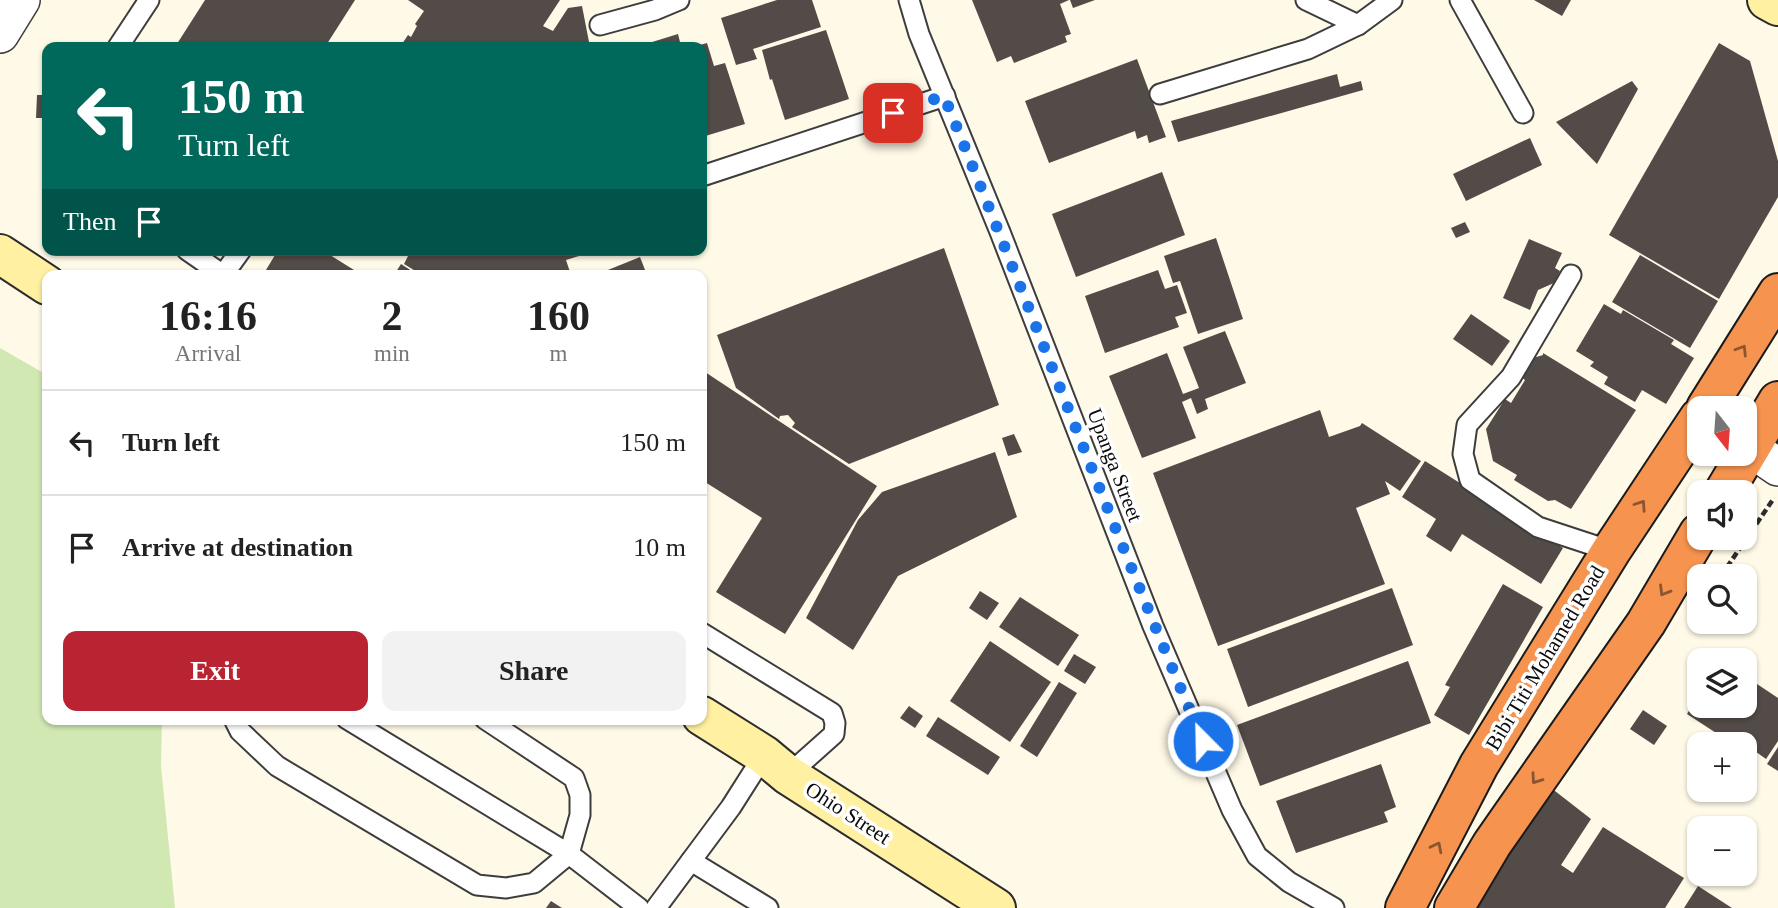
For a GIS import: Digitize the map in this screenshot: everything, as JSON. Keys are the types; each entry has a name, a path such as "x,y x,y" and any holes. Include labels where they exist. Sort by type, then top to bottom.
{"highway":[{"path":"1714,396 1778,293"},
{"path":"1738,480 1764,458 1778,401"},
{"name":"Bibi Titi Mohamed Road","path":"1405,908 1479,765 1611,551 1687,436"},
{"path":"1454,908 1492,844 1646,622 1689,550"}],"street":[{"path":"0,34 21,0"},
{"path":"1767,0 1778,6"},
{"path":"0,254 42,282"},
{"name":"Ohio Street","path":"707,719 996,908"}],"lane":[{"path":"121,42 149,0"},
{"path":"600,24 655,10 679,0"},
{"name":"Upanga Street","path":"909,0 919,34 1010,257 1153,626 1232,810 1257,856 1289,882 1334,908"},
{"path":"1306,0 1358,25"},
{"path":"1160,94 1308,49 1358,25 1391,0"},
{"path":"1460,0 1523,113"},
{"path":"707,174 944,96"},
{"path":"196,256 216,270"},
{"path":"1571,275 1511,377 1468,425 1463,454 1470,480 1538,527 1611,551"},
{"path":"656,908 731,807 776,765 834,734 832,713 707,636"},
{"path":"237,725 277,766 477,885 506,888 534,883 569,853 580,815 580,795 574,778 494,725"},
{"path":"357,725 569,853 639,908"},
{"path":"691,861 768,908"}],"path":[{"path":"1729,564 1778,492"}],"green space":[{"path":"0,348 42,372 42,725 162,725 161,766 175,908 0,908"}],"building":[{"path":"205,0 355,0 328,42 178,42"},
{"path":"408,0 560,0 543,26 553,31 568,8 582,6 589,42 403,42 408,35 411,37 417,26 415,24 424,11"},
{"path":"777,0 812,0 821,27 753,49 757,59 736,65 721,18"},
{"path":"972,0 1069,0 1060,4 1071,34 1065,36 1067,42 1014,63 1011,56 997,62"},
{"path":"1070,0 1095,0 1073,8"},
{"path":"1534,0 1571,0 1562,16"},
{"path":"826,30 849,99 785,120 762,50"},
{"path":"678,34 680,42 652,42"},
{"path":"707,43 714,66 725,63 745,124 707,135"},
{"path":"1719,43 1750,61 1778,161 1778,197 1719,299 1609,235"},
{"path":"1137,59 1166,137 1149,143 1147,135 1137,139 1135,131 1049,163 1025,101"},
{"path":"1337,74 1340,87 1361,81 1363,90 1178,142 1171,121"},
{"path":"1632,81 1638,89 1597,164 1556,122"},
{"path":"37,95 42,95 42,118 36,118"},
{"path":"1530,138 1542,165 1466,201 1453,174"},
{"path":"1162,172 1185,235 1076,277 1052,214"},
{"path":"1465,222 1470,232 1456,238 1451,228"},
{"path":"1216,238 1243,319 1198,334 1180,281 1173,283 1164,256"},
{"path":"1529,239 1562,253 1555,268 1560,271 1554,283 1538,290 1530,310 1503,298"},
{"path":"944,248 999,405 849,464 792,427 795,423 788,415 780,416 779,419 736,388 717,335"},
{"path":"1640,255 1718,301 1690,348 1612,302"},
{"path":"274,256 332,256 354,270 266,270"},
{"path":"408,256 579,256 566,260 569,270 414,270 404,264"},
{"path":"640,257 645,270 608,270"},
{"path":"401,264 410,270 397,270"},
{"path":"1158,270 1165,289 1177,285 1187,313 1175,317 1179,327 1105,353 1085,296"},
{"path":"1604,304 1621,314 1623,310 1674,340 1671,344 1694,358 1666,404 1642,390 1635,402 1604,384 1608,377 1590,366 1594,362 1576,351"},
{"path":"1471,314 1510,341 1492,366 1453,339"},
{"path":"1225,331 1246,383 1205,399 1208,409 1197,414 1191,398 1182,402 1196,438 1142,458 1109,376 1167,353 1183,394 1199,388 1183,347"},
{"path":"1543,353 1636,410 1571,509 1555,500 1548,501 1514,480 1517,475 1493,461 1486,429 1505,399 1511,403 1525,380 1519,375 1533,358"},
{"path":"707,373 877,486 785,634 716,592 762,518 707,483"},
{"path":"1320,410 1329,437 1362,423 1421,461 1400,491 1385,481 1390,494 1356,508 1385,584 1218,646 1153,473"},
{"path":"1014,434 1022,452 1008,456 1002,438"},
{"path":"995,452 1017,517 898,576 853,650 806,618 858,520 882,492"},
{"path":"1425,461 1563,548 1541,584 1462,534 1451,552 1426,536 1436,519 1402,497"},
{"path":"1503,584 1543,607 1469,735 1434,715 1450,687 1445,685"},
{"path":"1392,588 1413,645 1248,707 1227,649"},
{"path":"980,591 999,603 987,620 969,608"},
{"path":"1020,597 1079,635 1058,666 999,627"},
{"path":"990,641 1051,682 1010,742 950,701"},
{"path":"1074,654 1096,667 1085,684 1064,671"},
{"path":"1408,661 1431,723 1260,786 1237,725"},
{"path":"1059,682 1077,693 1037,757 1020,746"},
{"path":"1757,684 1778,698 1778,741 1766,759 1757,753 1757,732 1715,732 1693,718 1757,718"},
{"path":"909,706 923,716 915,728 900,718"},
{"path":"1643,710 1667,726 1654,745 1630,729"},
{"path":"938,717 1000,757 988,775 926,736"},
{"path":"1778,747 1778,771 1767,764"},
{"path":"1381,764 1396,807 1384,812 1388,822 1296,853 1276,801"},
{"path":"1546,784 1591,819 1561,865 1573,873 1603,827 1684,878 1665,908 1466,908"},
{"path":"1698,886 1732,908 1684,908"},
{"path":"551,901 562,908 546,908"}],"route":[{"path":"893,113 944,96 1009,255 1153,626 1203,741"}]}
